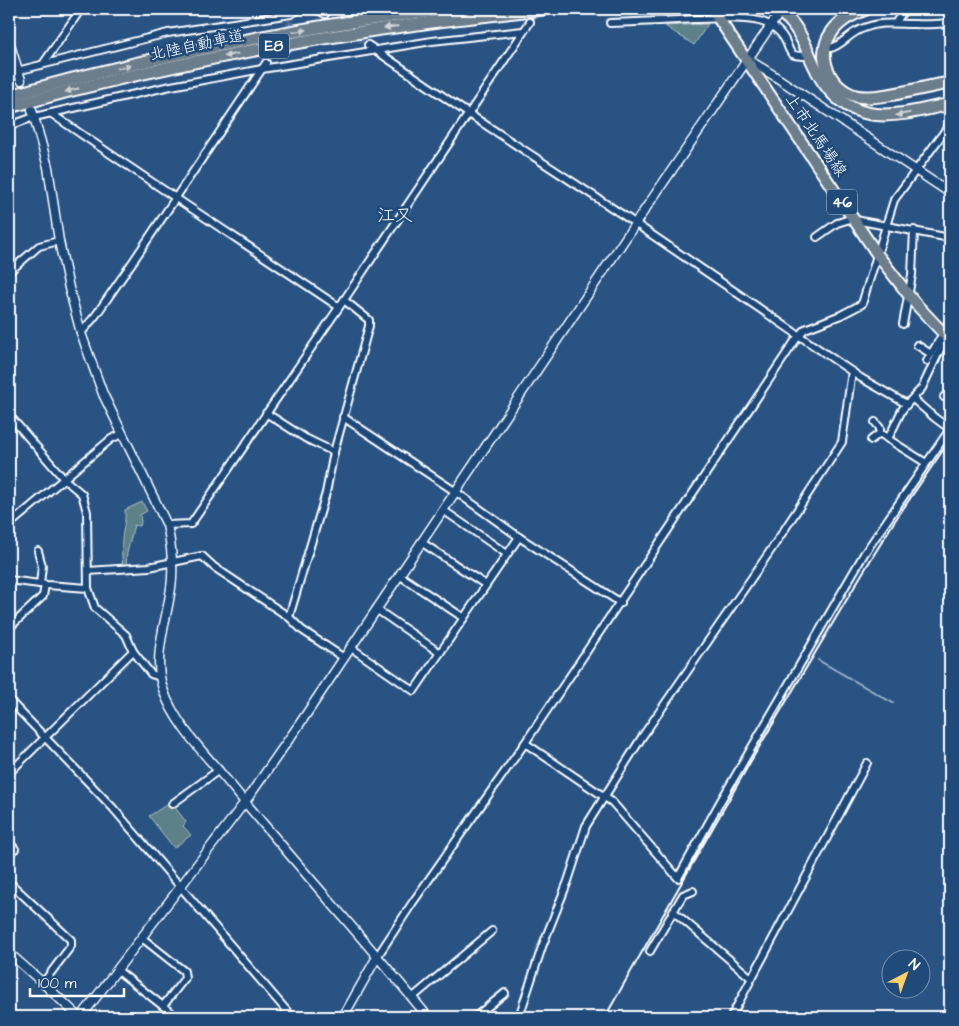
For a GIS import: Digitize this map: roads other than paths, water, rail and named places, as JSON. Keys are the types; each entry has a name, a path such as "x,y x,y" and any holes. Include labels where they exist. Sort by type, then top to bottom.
{"highway":[{"name":"北陸自動車道","path":"9,96 116,68 200,50 294,32 448,9"},
{"name":"北陸自動車道","path":"9,107 119,79 293,43 434,21 544,9"},
{"path":"866,9 843,20 827,39 824,57 826,66 829,75 839,87 854,95 864,97 950,83"},
{"path":"776,12 782,13 791,21 799,32 822,82 834,97 847,106 873,115 883,116 903,114 950,104"}],"main road":[{"name":"上市北馬場線","path":"712,9 878,254 908,294 946,336 950,348"},
{"path":"946,336 950,321"}],"street":[{"path":"43,64 80,9"},
{"path":"9,73 168,34 291,17 300,9"},
{"path":"316,9 324,14"},
{"path":"9,954 80,1017 245,802 771,25 776,12"},
{"path":"896,22 902,13"},
{"path":"610,23 718,18 752,20 771,25 782,36 786,42 787,49 791,53 796,56 804,56"},
{"path":"167,525 191,524 530,22"},
{"path":"831,48 841,45 855,32 863,28 884,23 950,24"},
{"path":"9,126 33,114 52,114 264,66 432,41 523,31"},
{"path":"9,42 21,80"},
{"path":"368,45 852,371 907,404"},
{"path":"747,59 950,193"},
{"path":"81,333 123,276 264,66"},
{"path":"33,114 48,167 69,288 81,333 103,394 167,525 171,546 172,579 159,658 163,690 178,720 245,802 428,1017"},
{"path":"52,114 135,172 176,197 339,307"},
{"path":"343,1017 377,957 413,902 621,602 799,335 805,329 841,315 862,304 894,200 950,124"},
{"path":"816,237 837,223 850,219 950,238"},
{"path":"902,324 912,275 914,230"},
{"path":"10,268 39,246 60,241"},
{"path":"288,617 326,493 343,417 369,326 370,320 344,300"},
{"path":"927,361 941,337 946,336"},
{"path":"888,439 902,410 922,388 946,336"},
{"path":"917,345 931,354"},
{"path":"519,1017 586,826 697,655 700,654 842,442 852,371"},
{"path":"944,397 950,393"},
{"path":"525,743 612,802 678,878 864,554 950,429 913,399"},
{"path":"266,413 306,438 334,452"},
{"path":"9,415 64,478 82,494 87,512 88,588 95,608 126,635 133,651 151,674 160,677"},
{"path":"343,417 456,492 519,537 621,602"},
{"path":"875,422 880,428 880,433 926,462"},
{"path":"871,440 880,433"},
{"path":"9,525 111,439 122,434"},
{"path":"443,510 507,554"},
{"path":"350,647 414,691 519,537"},
{"path":"421,542 486,586"},
{"path":"9,628 43,596 42,566 38,551"},
{"path":"88,571 149,567 202,556 214,568 288,617 302,630 344,658"},
{"path":"399,575 464,618"},
{"path":"9,580 42,585 88,588"},
{"path":"376,608 440,653"},
{"path":"9,773 133,651"},
{"path":"9,700 113,808 292,1017"},
{"path":"731,1017 867,763"},
{"path":"172,804 219,770"},
{"path":"9,842 15,849"},
{"path":"9,884 10,882 71,940 72,946 43,983"},
{"path":"650,951 683,895 693,891"},
{"path":"674,911 751,978"},
{"path":"412,998 492,930"},
{"path":"142,938 184,971 185,978 163,1006"},
{"path":"117,970 176,1017"},
{"path":"475,1017 483,1015 505,993"}],"waterway":[{"path":"818,660 893,703"}],"tunnel":[{"path":"283,34 292,20"},
{"path":"352,33 368,45"},
{"path":"266,63 276,47"}],"railway":[{"path":"605,1017 752,759 862,574 894,522 950,440"}],"district":[{"name":"江又","path":"395,215"}]}
